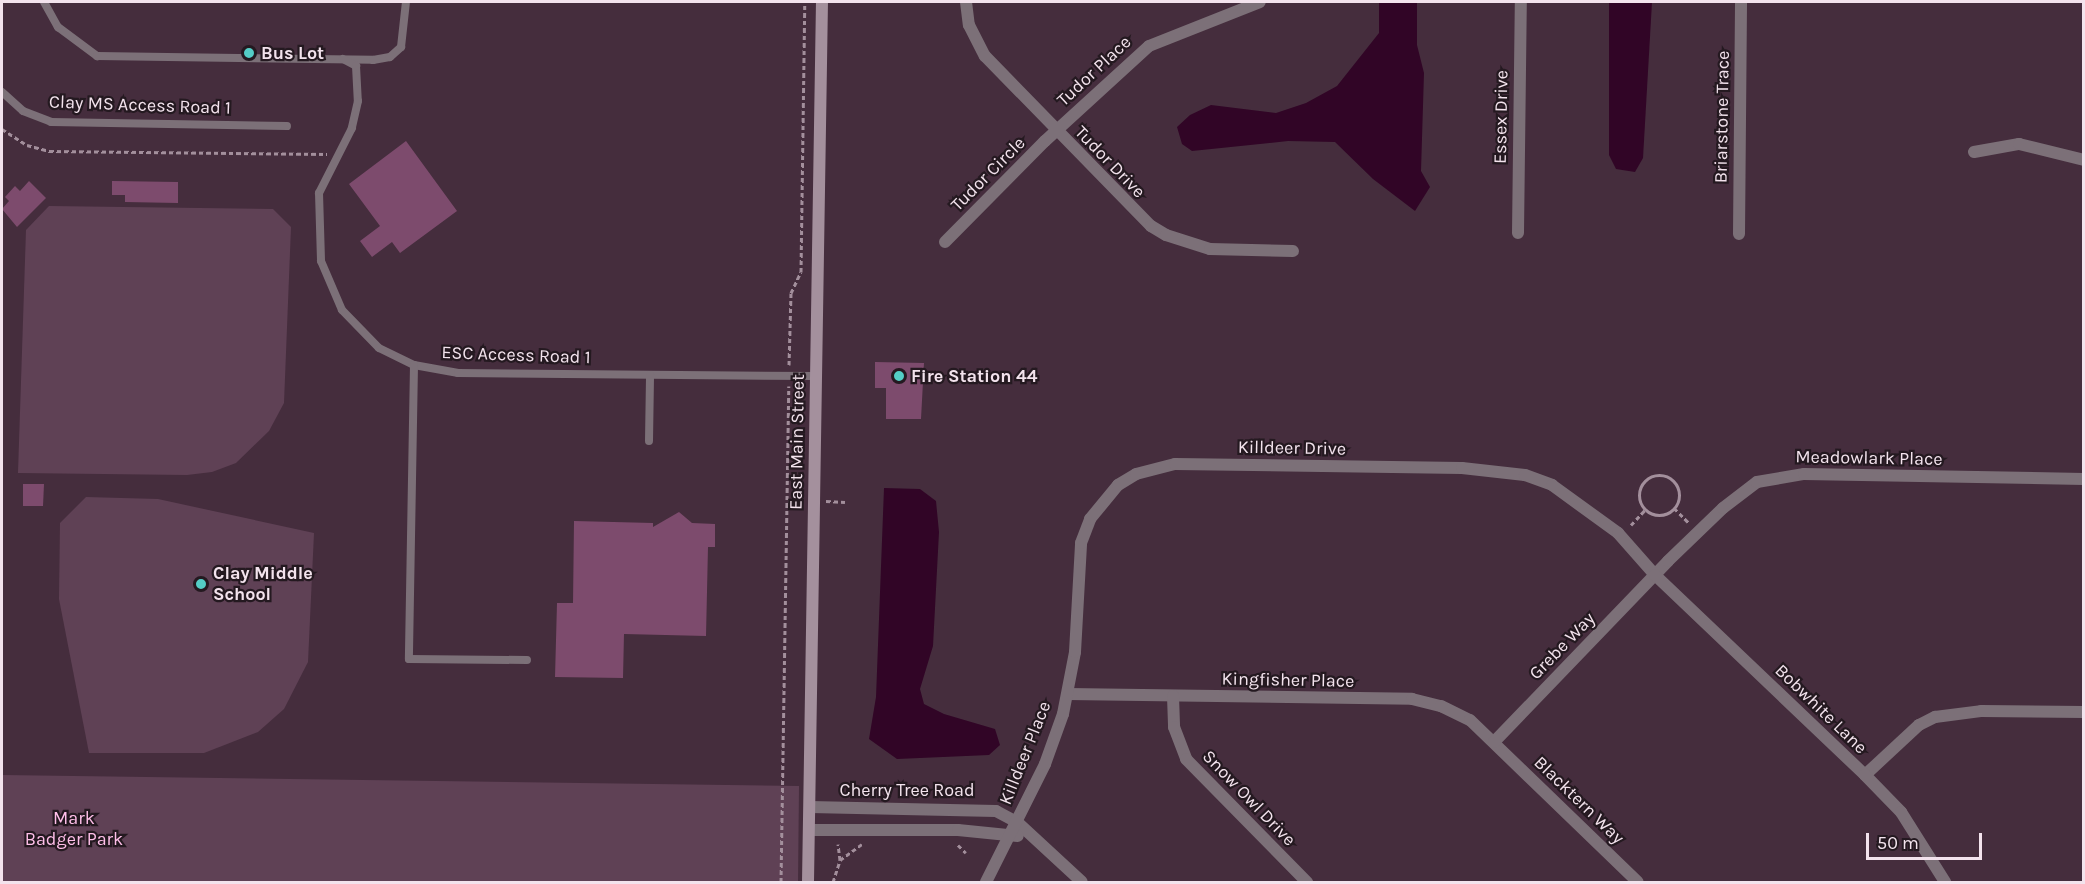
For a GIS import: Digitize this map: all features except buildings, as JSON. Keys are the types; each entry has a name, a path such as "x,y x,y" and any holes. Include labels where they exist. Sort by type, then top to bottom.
{"main road":[{"name":"East Main Street","path":"808,882 822,2"}],"street":[{"name":"Tudor Drive","path":"966,2 969,25 985,57 1135,213 1166,235 1219,250 1293,251"},
{"name":"Tudor Place","path":"1056,132 1149,46 1260,2"},
{"name":"Essex Drive","path":"1518,233 1521,2"},
{"name":"Briarstone Trace","path":"1739,234 1741,2"},
{"name":"Tudor Circle","path":"945,242 1056,132"},
{"path":"1974,152 2019,144 2084,160"},
{"name":"Killdeer Drive","path":"1068,694 1075,652 1081,543 1090,519 1118,485 1136,474 1164,466 1462,468 1526,475 1577,500 1618,533 1655,574"},
{"name":"Meadowlark Place","path":"1655,574 1741,493 1757,482 1782,475 2084,479"},
{"name":"Grebe Way","path":"1494,742 1655,574"},
{"name":"Bobwhite Lane","path":"1655,574 1901,812 1945,882"},
{"name":"Kingfisher Place","path":"1068,694 1412,699 1441,706 1470,720 1494,742"},
{"name":"Killdeer Place","path":"986,882 1045,764 1068,694"},
{"name":"Snow Owl Drive","path":"1173,696 1174,727 1186,759 1308,882"},
{"path":"1865,776 1919,725 1935,717 1982,711 2084,712"},
{"name":"Blacktern Way","path":"1494,742 1638,882"},
{"name":"Cherry Tree Road","path":"810,807 984,808 1031,837 1082,882"},
{"path":"809,830 1014,828"}],"lane":[{"path":"44,2 58,27 98,56 343,60 373,60 390,57 401,47 406,2"},
{"path":"343,60 353,63 358,73 373,60"},
{"name":"ESC Access Road 1","path":"358,73 358,101 352,128 336,154 319,193 317,209 321,261 326,278 354,325 379,348 414,365 458,373 816,376"},
{"name":"Clay MS Access Road 1","path":"2,92 23,111 51,122 287,126"},
{"path":"414,365 409,659 527,660"},
{"path":"649,441 650,375"}],"path":[{"path":"789,358 791,293 801,272 805,2"},
{"path":"2,129 27,145 49,151 336,154"},
{"path":"781,882 789,403"},
{"path":"1657,476 1668,478 1676,486 1678,497 1674,508 1657,515 1645,510 1640,501 1640,489 1647,480 1657,476"},
{"path":"788,501 803,501"},
{"path":"831,501 845,502"},
{"path":"1674,508 1688,522"},
{"path":"1631,525 1645,510"},
{"path":"833,882 840,860 838,830"},
{"path":"840,860 850,850 870,843"},
{"path":"954,843 966,853"}],"green space":[{"path":"49,206 273,209 291,227 284,403 269,431 236,463 212,472 187,475 18,473 26,230"},
{"path":"86,497 158,499 314,533 308,662 284,709 258,732 204,753 89,753 59,599 60,523"},
{"name":"Mark Badger Park","path":"2,775 799,786 798,882 2,882"}],"shaded area":[{"path":"1379,2 1417,2 1417,45 1424,73 1421,171 1430,187 1415,211 1373,179 1335,142 1288,141 1192,151 1182,144 1177,127 1190,115 1211,105 1276,113 1306,103 1337,86 1379,33"},
{"path":"1609,2 1652,2 1643,158 1635,172 1616,169 1609,155"},
{"path":"884,488 920,489 936,501 939,532 933,646 920,689 924,704 944,714 995,729 1000,745 989,755 897,759 869,739 876,697"}],"place":[{"name":"Bus Lot","path":"249,53"},
{"name":"Fire Station 44","path":"899,376"},
{"name":"Clay Middle School","path":"201,584"}]}
